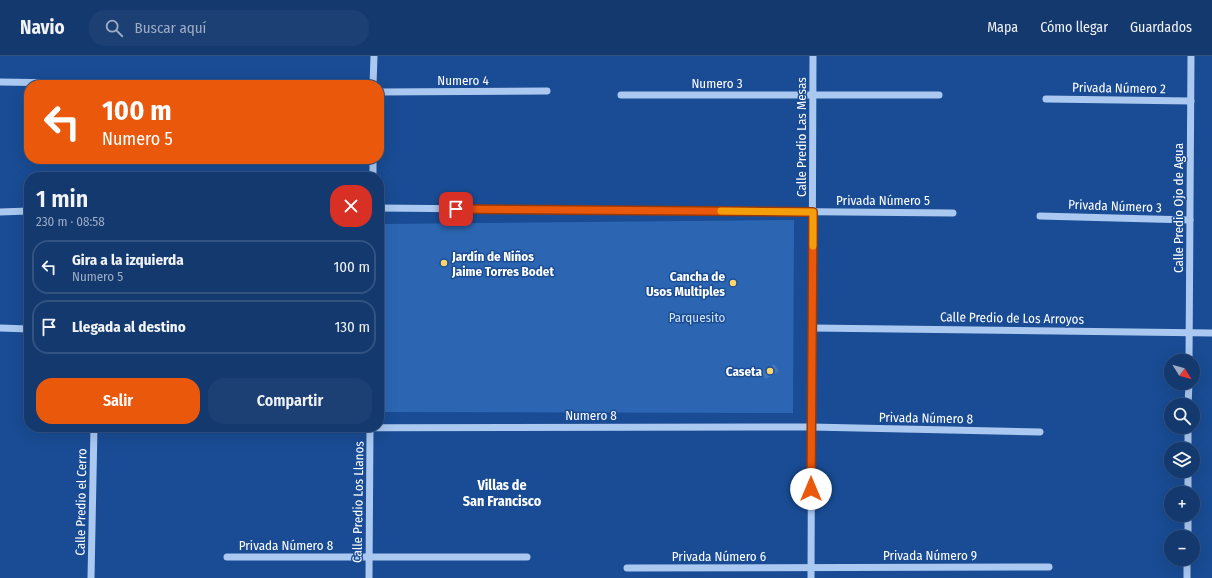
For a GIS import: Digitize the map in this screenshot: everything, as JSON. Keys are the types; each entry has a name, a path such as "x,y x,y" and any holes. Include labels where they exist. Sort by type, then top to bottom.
{"street":[{"path":"374,56 374,80"},
{"name":"Calle Predio Las Mesas","path":"811,578 813,56"},
{"name":"Calle Predio Ojo de Agua","path":"1189,354 1191,56"},
{"path":"0,82 24,82"},
{"name":"Numero 4","path":"384,92 546,92"},
{"name":"Numero 3","path":"620,95 813,95"},
{"path":"813,95 939,95"},
{"name":"Privada Número 2","path":"1046,99 1191,101"},
{"name":"Privada Número 5","path":"384,208 953,213"},
{"path":"0,212 24,211"},
{"name":"Privada Número 3","path":"1040,216 1190,220"},
{"path":"0,328 24,329"},
{"name":"Calle Predio de Los Arroyos","path":"812,328 1212,333"},
{"name":"Numero 8","path":"384,428 811,427"},
{"name":"Privada Número 8","path":"811,427 1040,432"},
{"name":"Calle Predio el Cerro","path":"91,578 94,432"},
{"name":"Calle Predio Los Llanos","path":"369,578 370,432"},
{"name":"Privada Número 8","path":"227,556 369,557"},
{"path":"369,557 527,557"},
{"path":"1187,566 1187,578"},
{"name":"Privada Número 9","path":"811,568 1049,567"},
{"name":"Privada Número 6","path":"627,568 811,568"}],"green space":[{"name":"Parquesito","path":"794,220 793,413 384,412 384,224"}],"building":[{"name":"Caseta","path":"774,364 779,371 766,379 761,372"}],"slow traffic":[{"path":"721,211 813,212 813,246"}],"place":[{"name":"Jardín de Niños Jaime Torres Bodet","path":"444,263"},
{"name":"Cancha de Usos Multiples","path":"733,283"},
{"name":"Caseta","path":"770,371"}],"district":[{"name":"Villas de San Francisco","path":"502,494"}],"route":[{"path":"456,209 813,212 811,489"}]}
